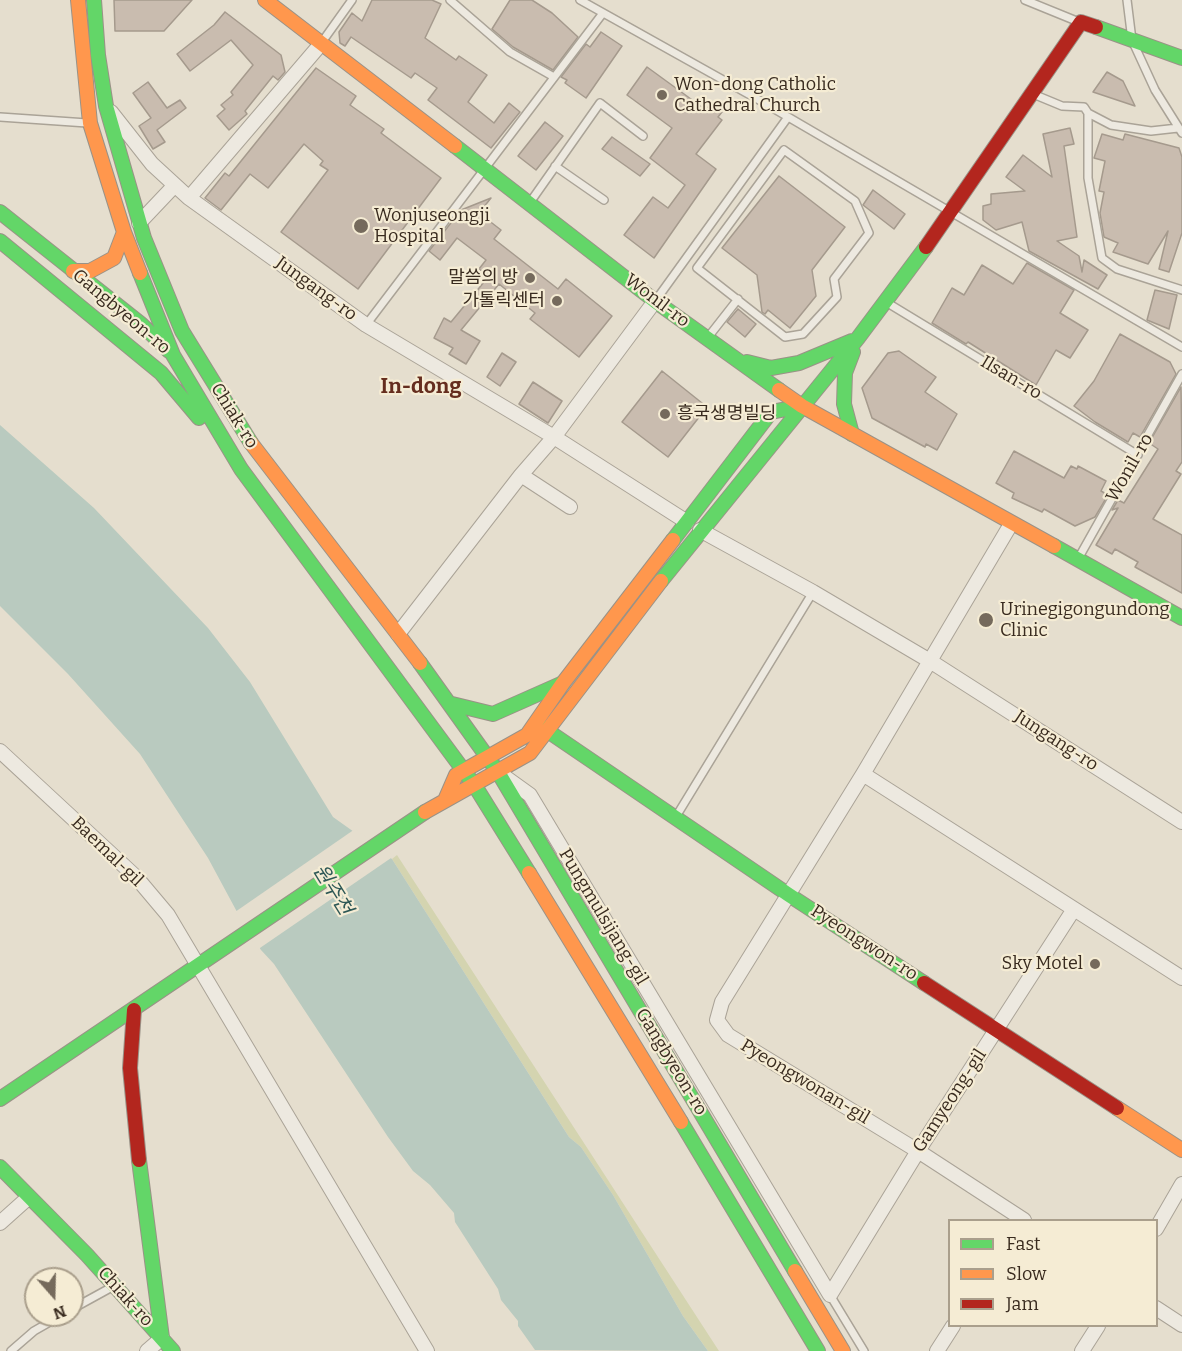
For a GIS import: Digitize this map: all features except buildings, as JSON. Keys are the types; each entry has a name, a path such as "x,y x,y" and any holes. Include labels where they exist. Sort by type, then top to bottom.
{"street":[{"name":"Chiak-ro","path":"78,0 90,123 124,232 173,355 241,469 475,786"},
{"name":"Chiak-ro","path":"94,0 98,55 106,106 140,223 182,331 255,450 452,704 498,772"},
{"name":"Wonil-ro","path":"266,0 320,45 485,168 656,301 802,406 1076,561 1182,618"},
{"path":"0,1099 211,959 446,798 461,795 530,753 700,530 858,338 952,212 1081,22 1182,58"},
{"path":"189,198 320,45"},
{"name":"Jungang-ro","path":"106,106 152,164 189,198 366,326 554,437 687,522"},
{"path":"140,223 175,185"},
{"name":"Gangbyeon-ro","path":"0,212 141,324 173,355 255,450"},
{"path":"73,271 90,271 114,258 124,232"},
{"name":"Gangbyeon-ro","path":"0,241 161,373 241,469"},
{"path":"398,634 554,437 656,301"},
{"path":"736,359 771,368 808,360 858,338"},
{"path":"852,434 844,404 845,373 858,338"},
{"path":"446,798 456,775 526,735 563,683 771,412 802,406"},
{"path":"521,476 570,507"},
{"path":"687,522 700,530"},
{"path":"789,894 1011,524"},
{"name":"Jungang-ro","path":"700,530 813,592 930,661 1182,822"},
{"path":"452,704 493,714 563,683"},
{"name":"Pyeongwon-ro","path":"536,723 789,894 1182,1150"},
{"name":"Baemal-gil","path":"0,751 136,877 168,915 427,1351"},
{"name":"Gangbyeon-ro","path":"498,772 843,1351"},
{"name":"Pungmulsijang-gil","path":"498,772 530,795 830,1295"},
{"path":"863,774 1182,978"},
{"name":"Gangbyeon-ro","path":"475,786 598,983 818,1351"},
{"name":"Pyeongwonan-gil","path":"789,894 722,1002 717,1020 728,1035 918,1151 1020,1219"},
{"name":"Gamyeong-gil","path":"830,1295 918,1151 1074,909"},
{"path":"134,1010 130,1068 135,1127 162,1338 147,1351"},
{"name":"Chiak-ro","path":"0,1167 114,1285 173,1351"},
{"path":"1158,1225 1182,1184"},
{"path":"0,1223 29,1197"},
{"path":"1158,1309 1182,1325"},
{"path":"937,1351 952,1327"},
{"path":"1082,1351 1097,1327"}],"lane":[{"path":"320,45 352,0"},
{"path":"450,0 510,52 554,77"},
{"path":"580,0 788,117 1182,347"},
{"path":"1025,0 1081,22"},
{"path":"1127,0 1132,40 1155,90 1180,131"},
{"path":"366,326 603,13"},
{"path":"1032,94 1062,106 1084,107 1088,113 1111,125 1151,131 1180,131"},
{"path":"529,203 600,103 643,136"},
{"path":"1088,113 1088,178 1102,258 1117,269 1182,290"},
{"path":"0,117 90,123"},
{"path":"656,301 788,117"},
{"path":"784,150 855,201 869,233 834,279 837,297 803,334 785,337 738,299 697,268 784,150"},
{"path":"555,166 604,200"},
{"path":"707,338 738,299"},
{"name":"Ilsan-ro","path":"884,301 1138,455"},
{"name":"Wonil-ro","path":"1076,561 1182,374"},
{"path":"675,817 813,592"},
{"path":"84,1302 114,1285"},
{"name":"Pungmulsijang-gil","path":"830,1295 864,1351"},
{"path":"12,1351 41,1327"}],"green space":[{"path":"397,855 719,1351 708,1351 683,1316 613,1195 581,1147 569,1137 392,859"}],"water":[{"name":"원주천","path":"0,425 94,508 208,628 250,682 333,817 392,859 569,1137 581,1147 613,1195 683,1316 708,1351 535,1350 518,1326 518,1321 501,1300 498,1289 455,1222 454,1213 430,1185 413,1171 388,1137 274,964 261,950 243,923 208,858 140,754 68,674 0,606"}],"pier":[{"path":"355,829 394,856 257,950 235,912"}],"traffic: fast":[{"path":"94,0 98,55 106,106 144,238 182,331 251,443"},
{"path":"1096,27 1182,58"},
{"path":"455,146 655,301 779,390"},
{"path":"0,212 141,324 169,351"},
{"path":"0,241 161,373 199,418"},
{"path":"661,581 858,338 926,247"},
{"path":"140,273 173,355 241,469 475,786 529,873"},
{"path":"747,362 771,368 799,363 852,341"},
{"path":"852,434 844,404 845,373 853,352"},
{"path":"673,540 771,412 802,406"},
{"path":"1054,546 1182,618"},
{"path":"420,663 498,772 795,1271"},
{"path":"452,704 493,714 563,683"},
{"path":"536,723 789,895 924,983"},
{"path":"0,1099 425,812"},
{"path":"681,1122 818,1351"},
{"path":"139,1160 162,1338"},
{"path":"0,1167 87,1255 173,1351"}],"traffic: slow":[{"path":"78,0 90,123 124,232 140,273"},
{"path":"265,0 455,146"},
{"path":"73,271 90,271 114,258 124,232"},
{"path":"779,390 802,406 1054,546"},
{"path":"251,443 420,663"},
{"path":"446,798 456,775 527,735 563,683 673,540"},
{"path":"425,812 530,753 661,581"},
{"path":"529,873 681,1122"},
{"path":"1117,1108 1182,1150"},
{"path":"795,1271 843,1351"}],"traffic: jam":[{"path":"926,247 1081,22 1096,27"},
{"path":"924,983 1117,1108"},
{"path":"134,1010 130,1068 139,1160"}],"place":[{"name":"Won-dong Catholic Cathedral Church","path":"662,95"},
{"name":"Wonjuseongji Hospital","path":"361,226"},
{"name":"말씀의 방","path":"530,278"},
{"name":"가톨릭센터","path":"557,301"},
{"name":"흥국생명빌딩","path":"665,414"},
{"name":"Urinegigongundong Clinic","path":"986,620"},
{"name":"Sky Motel","path":"1095,964"}],"district":[{"name":"In-dong","path":"421,387"}]}
